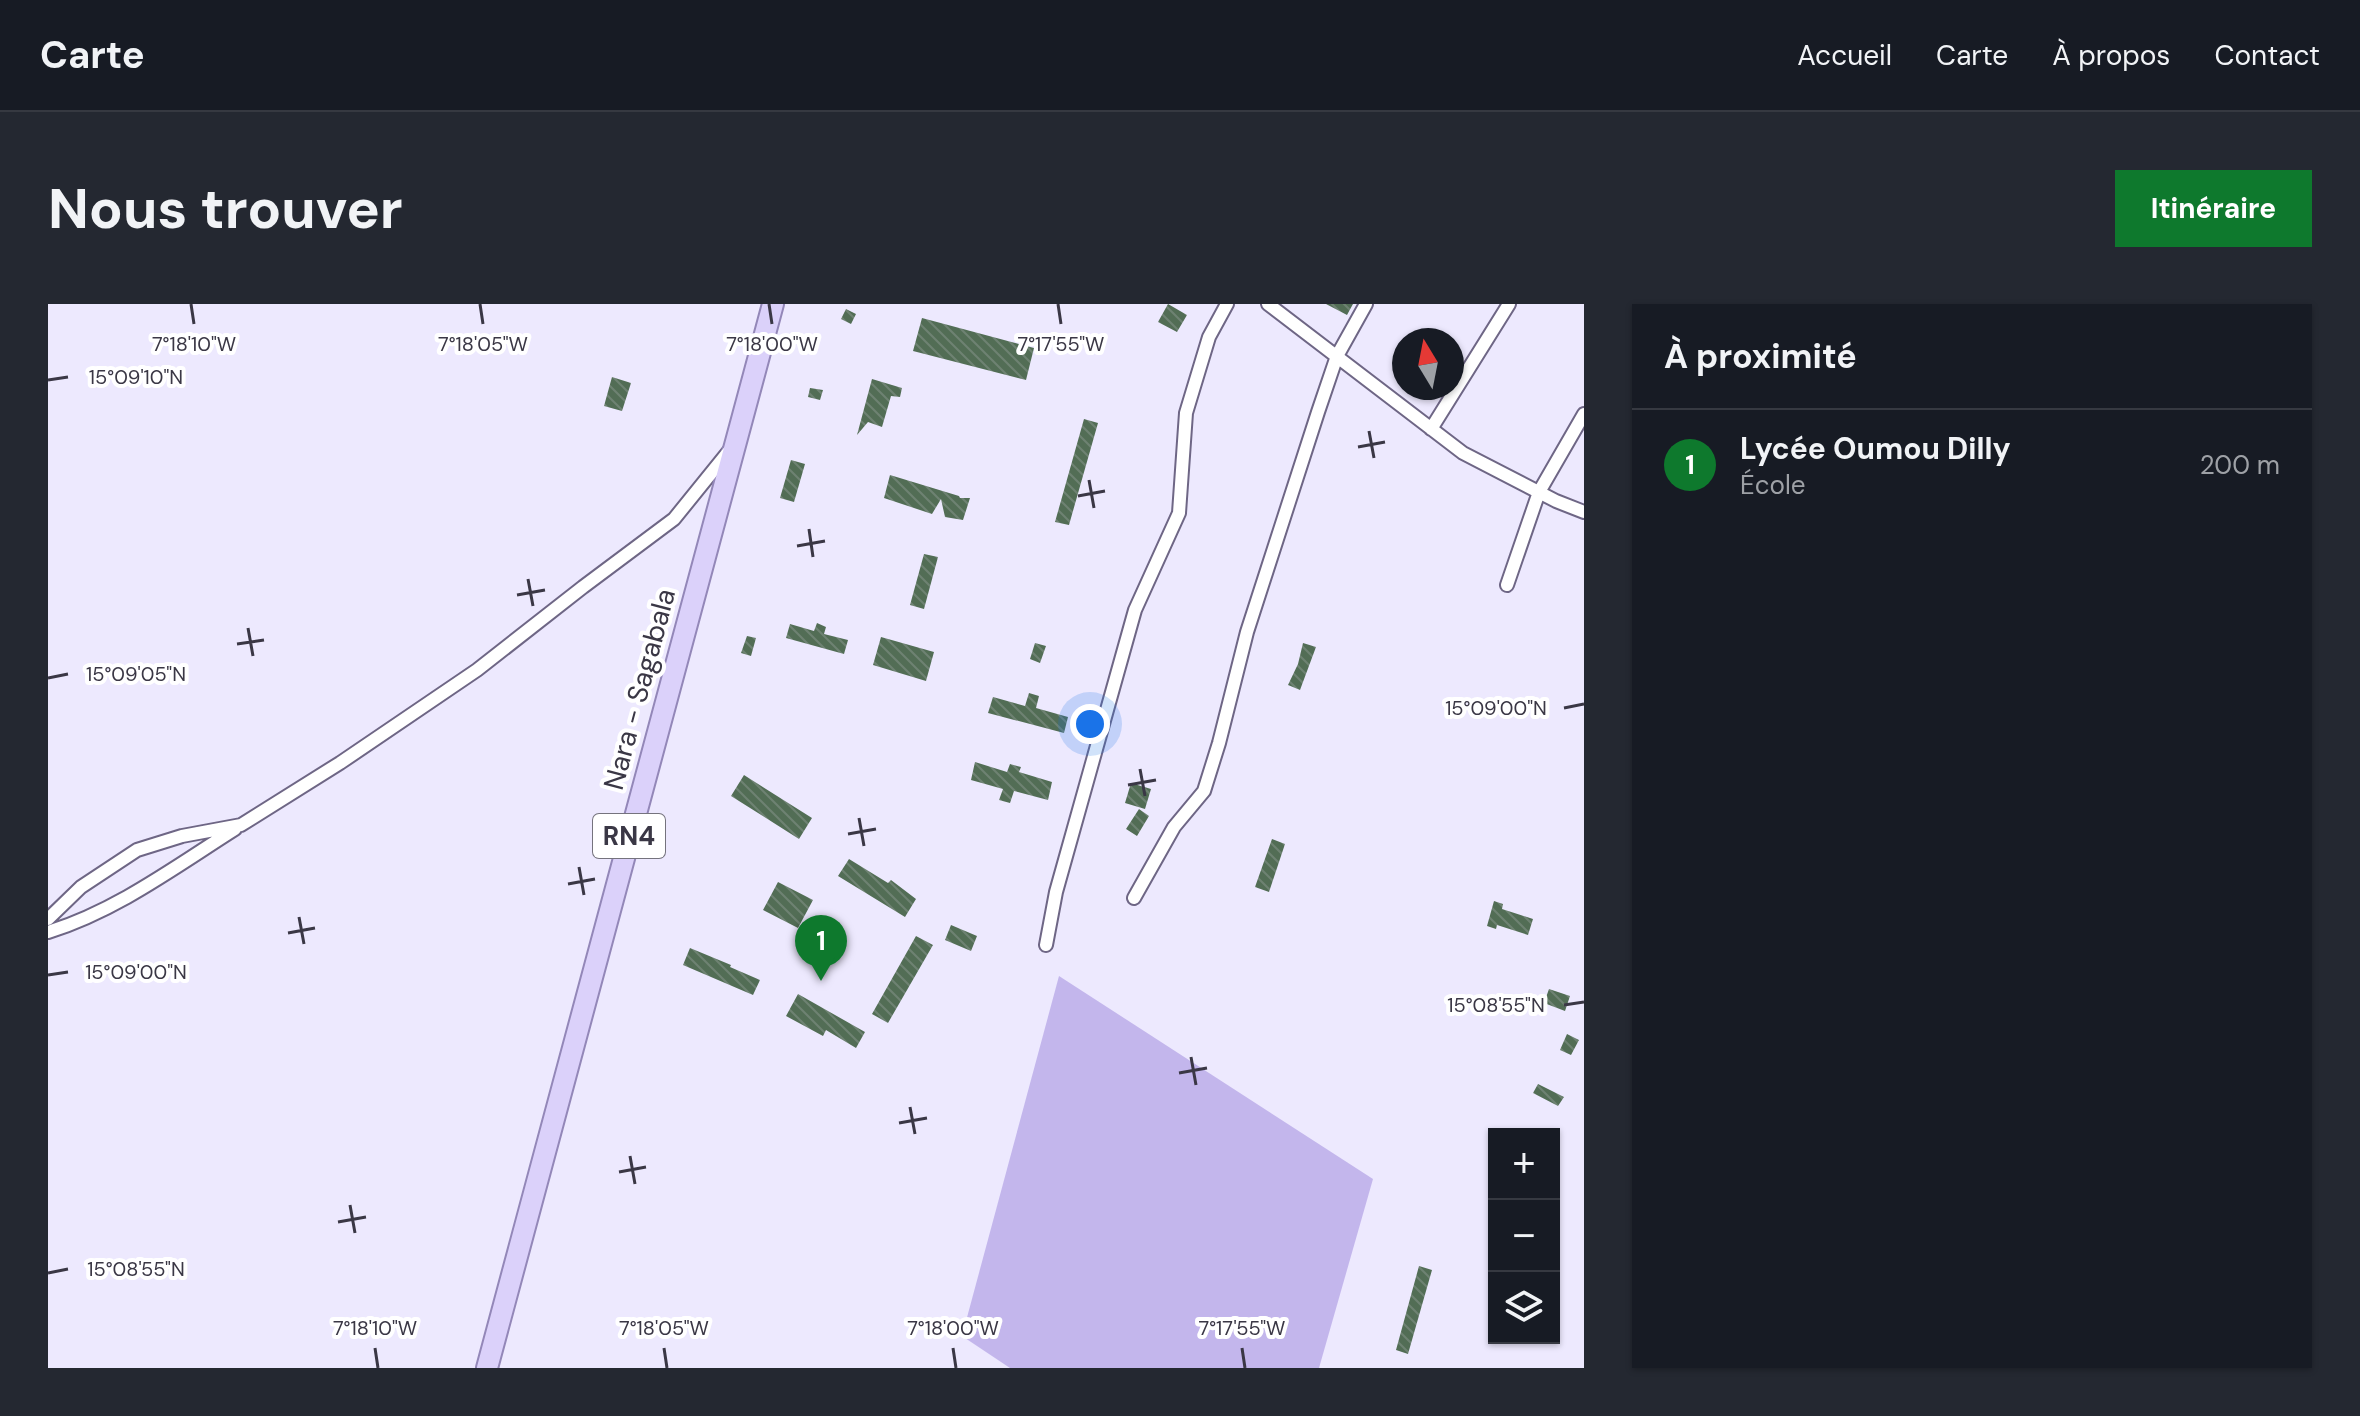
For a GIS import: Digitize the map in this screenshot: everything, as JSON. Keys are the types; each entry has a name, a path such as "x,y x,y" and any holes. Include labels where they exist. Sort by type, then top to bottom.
{"main road":[{"name":"Nara - Sagabala","path":"487,1368 773,304"}],"street":[{"path":"1046,945 1056,892 1135,610 1179,513 1186,413 1209,337 1227,304"},
{"path":"1268,304 1463,453 1584,512"},
{"path":"1134,898 1174,827 1204,791 1247,632 1337,356 1366,304"},
{"path":"1431,429 1509,304"},
{"path":"1507,585 1539,492 1584,414"},
{"path":"48,932 79,923 127,896 340,763 477,670 674,519 734,446"},
{"path":"48,919 81,887 137,850 182,836 241,825"}],"shaded area":[{"path":"1059,976 1373,1179 1319,1368 1010,1368 962,1336"}],"building":[{"path":"1168,304 1187,315 1177,332 1158,322"},
{"path":"1326,304 1353,304 1347,315"},
{"path":"846,309 856,314 851,324 841,319"},
{"path":"922,318 1034,348 1026,380 913,351"},
{"path":"612,377 631,383 622,411 604,406"},
{"path":"872,379 902,388 900,397 891,396 882,427 868,422 857,435"},
{"path":"810,388 823,390 820,400 808,397"},
{"path":"1084,419 1098,423 1069,525 1055,522"},
{"path":"791,460 805,464 794,502 780,498"},
{"path":"890,475 960,498 970,498 963,520 945,517 941,499 932,514 884,498"},
{"path":"924,554 938,557 924,609 910,605"},
{"path":"817,623 826,627 824,634 848,640 844,654 786,638 790,624 814,631"},
{"path":"747,636 756,638 751,656 741,653"},
{"path":"881,637 934,652 926,681 873,665"},
{"path":"1035,643 1046,646 1040,663 1030,659"},
{"path":"1303,643 1316,647 1300,690 1288,685"},
{"path":"1029,693 1039,696 1036,708 1068,717 1064,733 988,713 993,697 1025,706"},
{"path":"975,762 1007,772 1010,764 1021,767 1019,772 1052,782 1048,800 1014,791 1010,803 999,800 1003,789 971,780"},
{"path":"744,775 812,818 799,839 731,796"},
{"path":"1131,783 1151,789 1145,809 1125,803"},
{"path":"1139,809 1149,816 1137,836 1126,829"},
{"path":"1272,839 1285,844 1269,892 1255,887"},
{"path":"849,859 888,883 891,880 916,899 905,917 838,876"},
{"path":"778,882 813,900 798,928 763,910"},
{"path":"1494,901 1503,904 1502,909 1533,919 1528,935 1497,925 1496,929 1487,926"},
{"path":"951,925 977,936 971,951 945,940"},
{"path":"916,936 933,945 888,1023 872,1014"},
{"path":"690,948 760,980 753,995 683,965"},
{"path":"1549,989 1570,996 1565,1011 1544,1003"},
{"path":"798,994 865,1032 856,1048 826,1030 823,1036 786,1016"},
{"path":"1567,1034 1579,1040 1571,1055 1560,1050"},
{"path":"1538,1084 1564,1097 1558,1106 1533,1093"},
{"path":"1419,1266 1432,1270 1408,1354 1396,1350"}],"place":[{"name":"Lycée Oumou Dilly","path":"821,981"}]}
